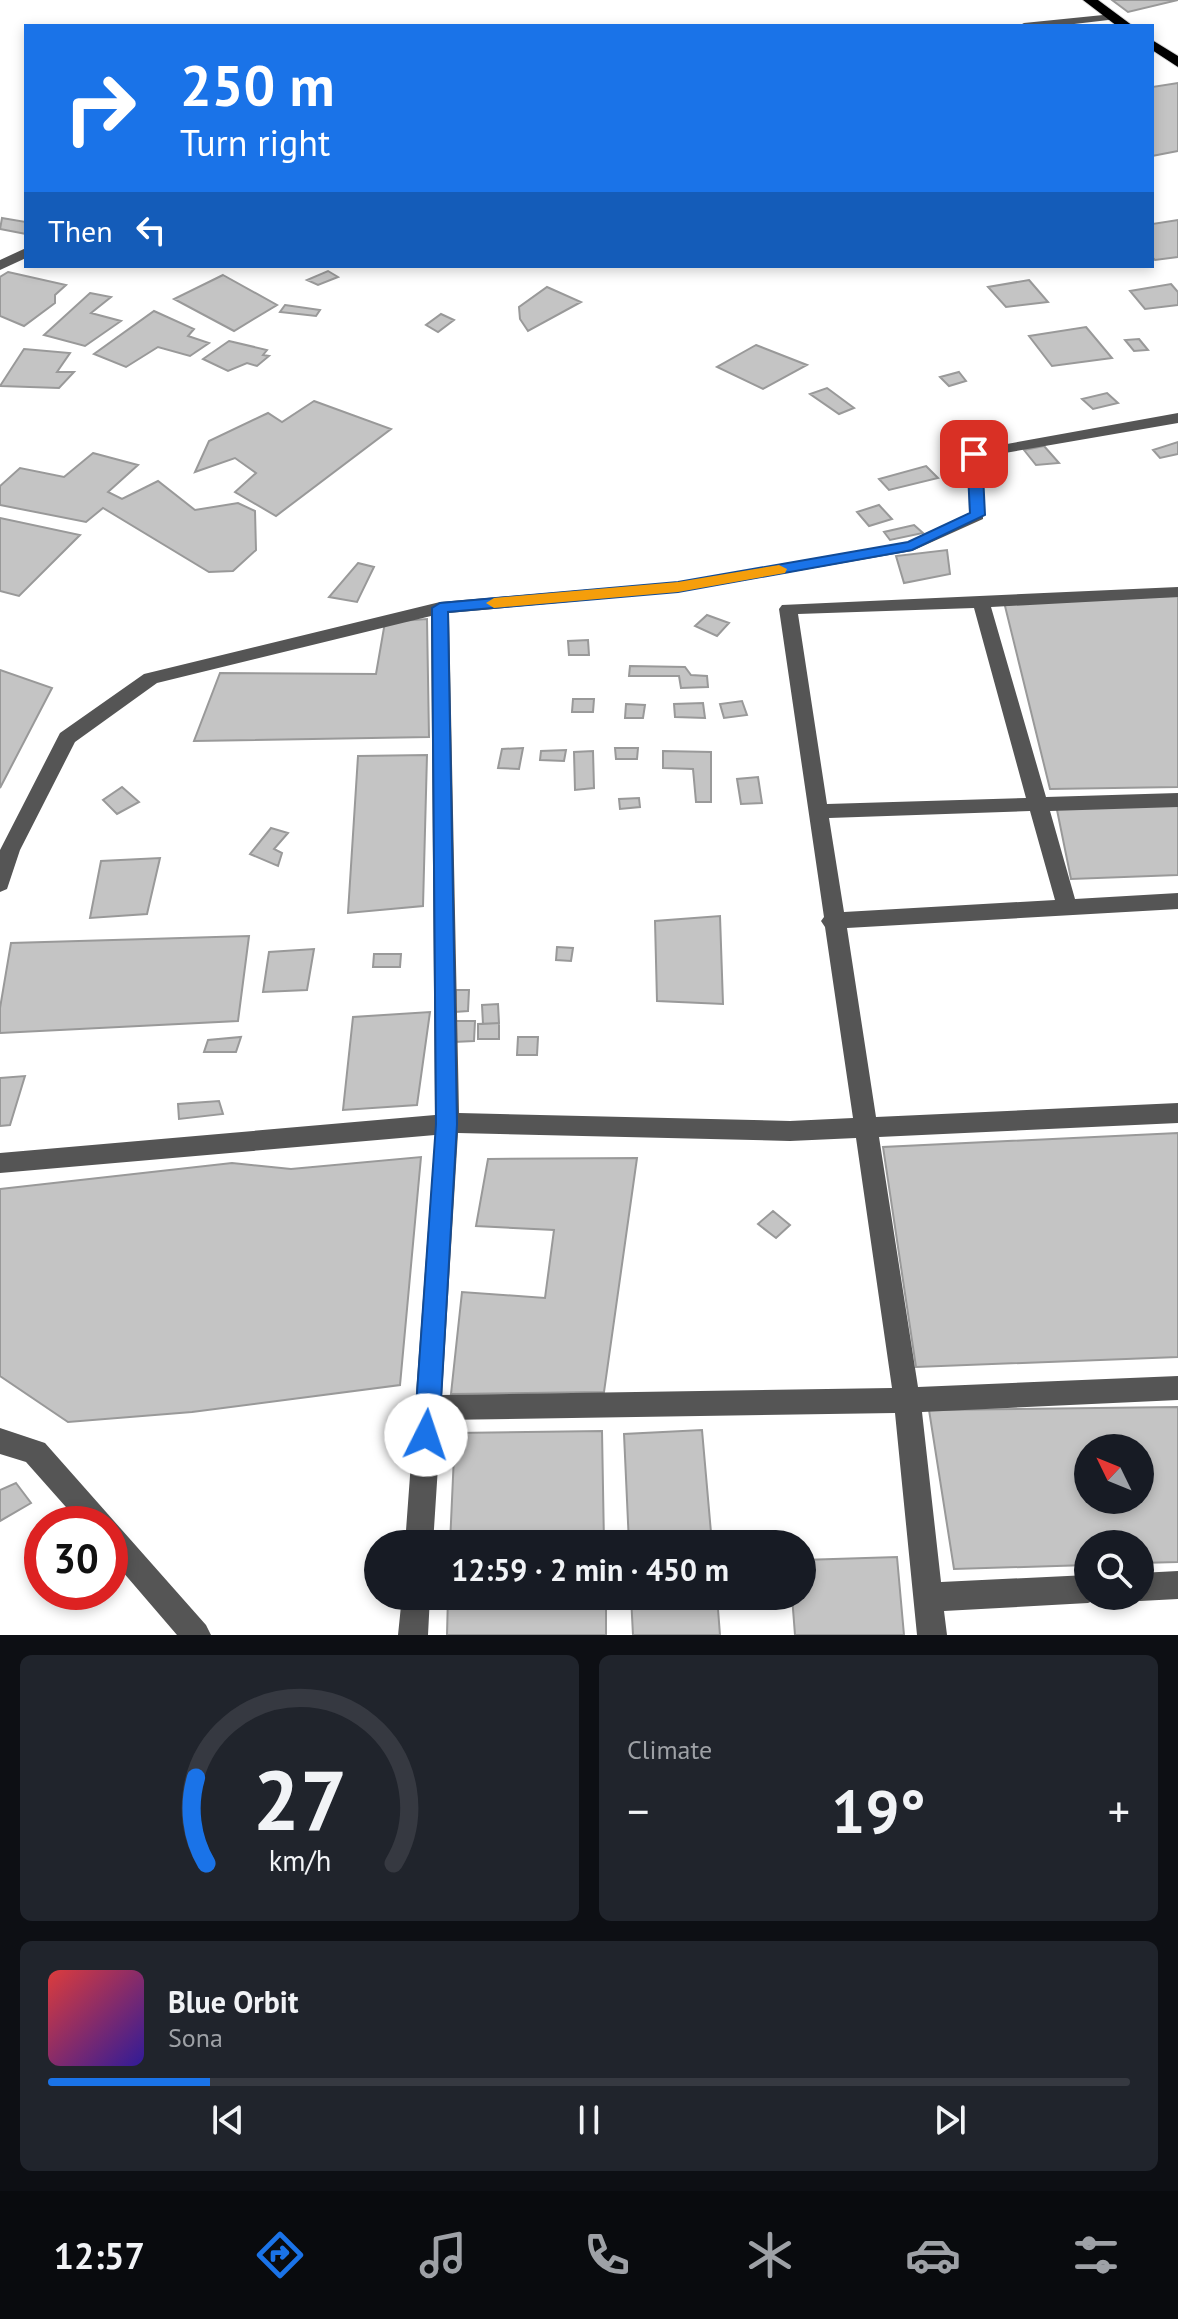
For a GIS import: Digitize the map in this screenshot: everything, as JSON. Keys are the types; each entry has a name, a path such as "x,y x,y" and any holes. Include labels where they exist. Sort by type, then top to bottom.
{"highway":[{"path":"1090,0 1123,24"},
{"path":"1154,45 1178,63"}],"street":[{"path":"1044,24 1113,17"},
{"path":"0,266 24,253"},
{"path":"0,884 10,850 67,738 151,678 440,608 678,587 912,546 977,515 974,454 1178,418"},
{"path":"932,1635 907,1400 868,1128 832,921 788,609 897,609 1178,592"},
{"path":"981,602 1067,907"},
{"path":"420,1530 447,1124 440,608"},
{"path":"817,811 1178,800"},
{"path":"832,921 1178,901"},
{"path":"0,1163 447,1124 790,1131 1178,1113"},
{"path":"428,1408 907,1400 1178,1388"},
{"path":"0,1441 35,1452 84,1506"},
{"path":"128,1557 196,1635"},
{"path":"1154,1586 1178,1585"},
{"path":"929,1597 1074,1590"},
{"path":"413,1635 415,1610"}],"building":[{"path":"1112,0 1178,0 1128,12"},
{"path":"1178,83 1178,151 1154,156 1154,87"},
{"path":"2,218 24,222 24,234 0,229"},
{"path":"1178,220 1178,257 1154,259 1154,224"},
{"path":"328,271 338,277 318,285 307,280"},
{"path":"8,272 66,285 55,295 55,303 24,326 0,316 0,277"},
{"path":"223,275 277,305 234,331 174,299"},
{"path":"1029,280 1048,302 1006,307 988,287"},
{"path":"1171,284 1178,292 1178,305 1145,309 1130,291"},
{"path":"547,287 581,302 528,331 520,319 519,307"},
{"path":"90,293 111,297 91,313 121,321 85,346 44,335"},
{"path":"285,305 320,310 316,316 280,312"},
{"path":"154,311 194,329 188,336 209,343 190,356 158,347 126,367 94,354"},
{"path":"441,314 454,320 438,332 426,325"},
{"path":"1086,327 1112,358 1052,366 1029,336"},
{"path":"1139,339 1148,350 1134,351 1125,340"},
{"path":"229,341 267,350 263,355 269,356 257,366 247,363 228,371 203,359"},
{"path":"756,345 807,365 763,389 717,367"},
{"path":"24,349 70,353 57,372 74,372 59,388 0,386"},
{"path":"959,372 966,381 949,386 940,377"},
{"path":"827,388 854,408 839,414 810,394"},
{"path":"1107,393 1118,403 1093,409 1082,399"},
{"path":"314,401 391,429 276,516 235,492 256,473 235,458 195,472 209,441 268,413 282,422"},
{"path":"1178,442 1178,454 1160,458 1153,450"},
{"path":"1044,446 1059,463 1036,465 1024,450"},
{"path":"93,453 138,465 108,492 122,499 158,481 195,510 238,503 255,511 256,550 233,571 209,572 103,508 86,522 0,505 0,486 20,468 64,477"},
{"path":"926,466 938,478 889,490 879,479"},
{"path":"879,505 892,519 869,526 857,512"},
{"path":"0,518 80,535 19,596 0,591"},
{"path":"914,525 923,533 890,540 884,532"},
{"path":"947,550 950,574 904,583 896,556"},
{"path":"358,563 374,567 357,602 329,597"},
{"path":"1178,596 1178,787 1050,789 1004,602"},
{"path":"707,615 729,623 717,636 695,626"},
{"path":"427,619 429,737 194,741 220,673 376,674 385,622"},
{"path":"588,640 589,655 569,655 568,641"},
{"path":"630,666 685,667 691,675 707,676 708,687 681,688 679,676 629,676"},
{"path":"0,670 52,688 0,788"},
{"path":"573,699 594,699 593,712 572,712"},
{"path":"742,701 747,715 724,718 720,704"},
{"path":"703,703 705,718 675,717 674,704"},
{"path":"626,704 645,705 643,718 625,718"},
{"path":"523,748 519,769 498,768 502,749"},
{"path":"615,748 638,748 637,759 616,759"},
{"path":"566,750 564,761 540,760 541,751"},
{"path":"593,751 594,788 575,790 574,752"},
{"path":"663,751 711,752 711,802 696,802 693,769 663,768"},
{"path":"427,755 423,906 348,913 358,756"},
{"path":"758,777 762,803 741,804 737,779"},
{"path":"122,787 139,802 117,814 103,800"},
{"path":"639,798 640,807 620,809 619,799"},
{"path":"1178,801 1178,875 1071,879 1056,805"},
{"path":"271,828 288,833 274,849 282,853 278,866 250,854"},
{"path":"160,858 147,914 90,918 101,861"},
{"path":"720,916 723,1004 657,1001 655,921"},
{"path":"249,936 238,1021 0,1033 0,1008 11,943"},
{"path":"557,947 573,948 571,961 556,960"},
{"path":"314,949 307,990 263,992 269,952"},
{"path":"374,954 401,954 400,967 373,967"},
{"path":"456,990 469,990 468,1011 455,1012"},
{"path":"498,1004 499,1023 483,1024 482,1005"},
{"path":"430,1012 417,1105 343,1110 353,1017"},
{"path":"455,1021 475,1021 474,1041 454,1042"},
{"path":"499,1023 499,1039 478,1039 478,1024"},
{"path":"241,1037 236,1052 204,1052 208,1040"},
{"path":"518,1037 538,1037 537,1055 517,1055"},
{"path":"25,1076 10,1125 0,1126 0,1078"},
{"path":"219,1101 223,1114 179,1119 178,1104"},
{"path":"1178,1133 1178,1357 916,1367 883,1147"},
{"path":"421,1157 400,1385 192,1412 68,1422 0,1376 0,1189 232,1163 291,1169"},
{"path":"637,1158 604,1392 451,1394 462,1292 545,1298 554,1230 476,1226 488,1159"},
{"path":"773,1211 790,1225 776,1238 758,1224"},
{"path":"1178,1407 1178,1562 1154,1563 1154,1530 1074,1530 1074,1565 954,1569 929,1410"},
{"path":"702,1430 711,1530 628,1530 624,1434"},
{"path":"602,1431 604,1530 451,1530 455,1433"},
{"path":"16,1483 31,1503 0,1521 0,1490"},
{"path":"897,1557 904,1635 795,1635 793,1610 816,1610 816,1560"},
{"path":"448,1610 606,1610 606,1635 447,1635"},
{"path":"632,1610 718,1610 720,1635 633,1635"}],"slow traffic":[{"path":"494,603 678,587 779,569"}],"route":[{"path":"426,1435 447,1124 440,608 678,587 912,546 977,515 974,454"}]}
